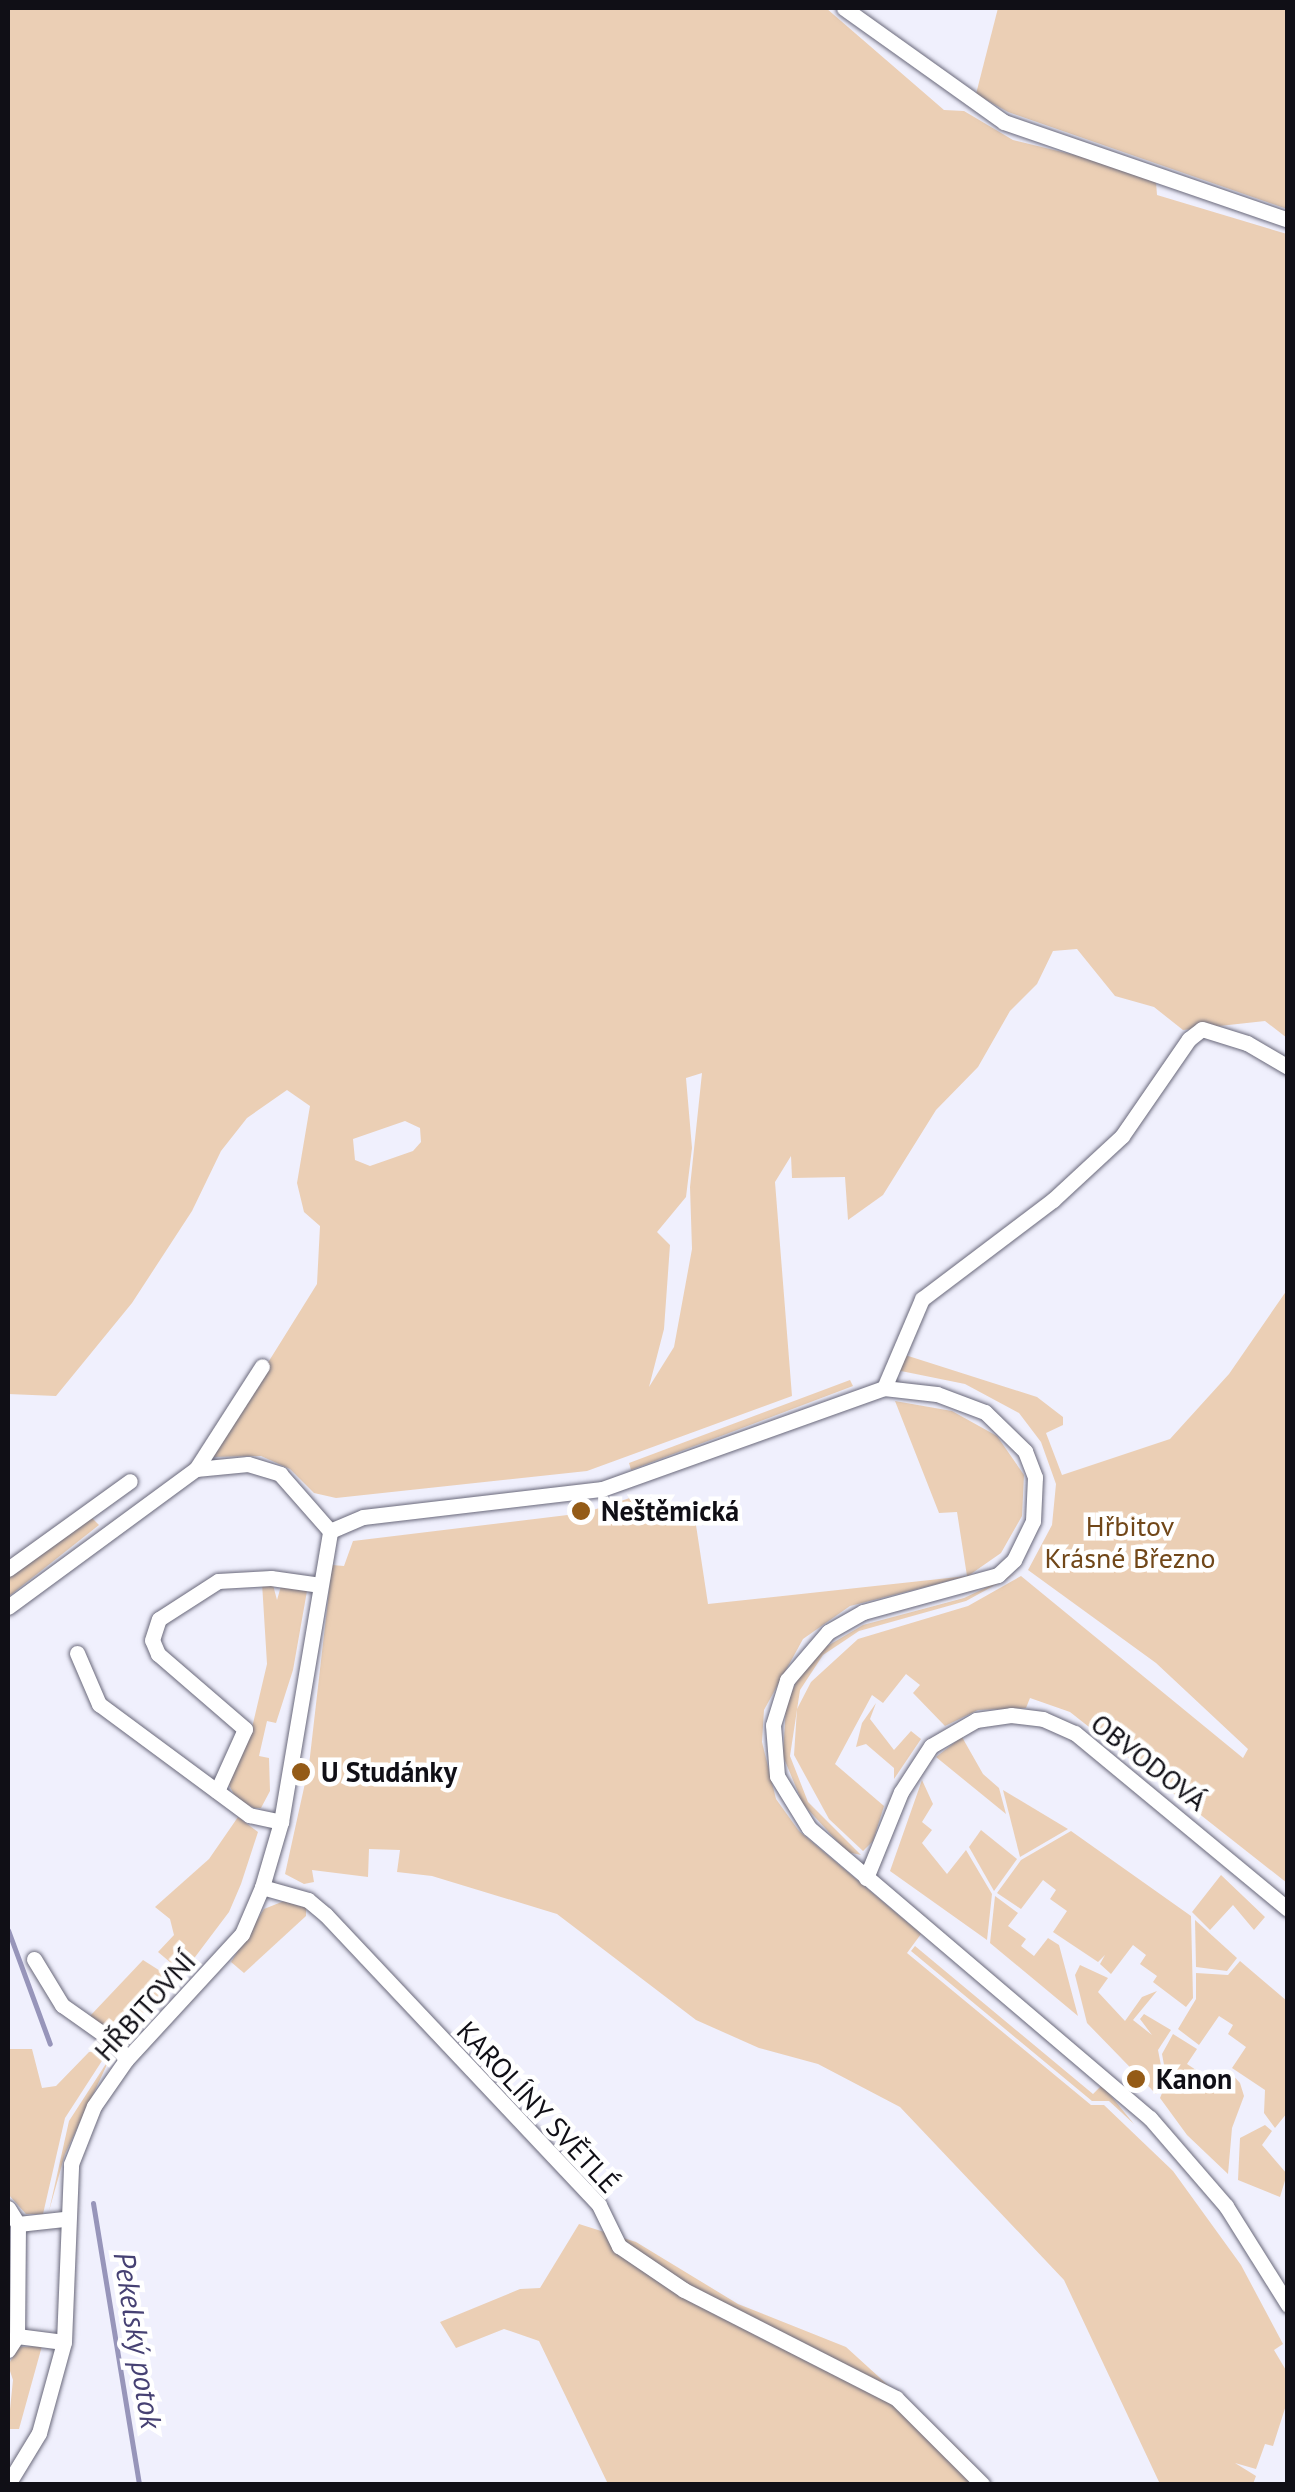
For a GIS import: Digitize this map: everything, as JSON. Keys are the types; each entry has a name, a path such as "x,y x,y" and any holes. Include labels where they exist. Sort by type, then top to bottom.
{"street":[{"path":"844,8 1004,122 1288,220"},
{"path":"884,1388 922,1299 1053,1200 1122,1136 1189,1039 1202,1029 1247,1043 1288,1066"},
{"path":"8,1607 196,1469 262,1366"},
{"path":"196,1469 248,1464 280,1474 330,1531 362,1517 602,1489 884,1388 936,1394 985,1412 1025,1451 1035,1478 1033,1521 1014,1560 998,1574 863,1612 828,1632 787,1680 773,1726 777,1776 809,1828 1150,2118 1226,2206 1288,2305"},
{"path":"8,1569 130,1481"},
{"name":"HŘBITOVNÍ","path":"8,2484 48,2408 64,2342 64,2219 71,2164 94,2106 126,2060 242,1934 262,1887 281,1822 330,1531"},
{"path":"216,1791 245,1728 158,1654 152,1640 159,1619 218,1582 271,1578 320,1585"},
{"path":"77,1653 99,1704 249,1815 281,1822"},
{"name":"OBVODOVÁ","path":"866,1878 901,1792 931,1746 976,1720 1011,1716 1043,1719 1075,1734 1288,1909"},
{"name":"KAROLÍNY SVĚTLÉ","path":"262,1887 308,1900 326,1915 599,2205 619,2246 684,2290 896,2398 982,2484"},
{"path":"34,1959 62,2006 117,2044 126,2060"},
{"path":"8,2208 18,2224 17,2336 8,2350"},
{"path":"18,2224 64,2219"},
{"path":"17,2336 64,2342"}],"green space":[{"path":"8,8 826,8 944,110 964,111 1013,140 1124,167 1156,182 1157,195 1287,234 1287,1038 1265,1021 1183,1030 1154,1007 1115,996 1077,949 1053,951 1037,984 1010,1011 978,1067 936,1110 883,1195 848,1220 845,1177 792,1178 791,1156 775,1182 792,1396 587,1471 336,1498 314,1493 290,1469 261,1456 209,1457 317,1284 320,1226 304,1212 297,1183 310,1106 287,1090 247,1118 221,1151 192,1211 132,1303 56,1396 8,1394","holes":["702,1073 690,1187 692,1249 674,1347 649,1387 664,1329 670,1245 657,1232 686,1197 692,1148 686,1078","405,1121 420,1128 421,1142 413,1151 370,1166 355,1160 353,1139"]},
{"path":"998,8 1287,8 1287,209 1008,112 976,94"},
{"name":"Hřbitov Krásné Březno","path":"1287,1290 1287,1883 1070,1712 1030,1698 1026,1708 978,1710 945,1726 913,1693 920,1685 906,1674 883,1703 872,1695 835,1764 884,1806 873,1841 863,1851 829,1819 794,1755 797,1709 811,1682 858,1639 968,1606 1021,1576 1243,1758 1248,1749 1156,1663 1028,1570 1052,1525 1056,1484 1041,1442 1019,1413 965,1384 896,1370 902,1354 1037,1397 1063,1417 1063,1425 1046,1433 1062,1475 1170,1439 1229,1374"},
{"path":"850,1380 853,1386 631,1470 629,1463"},
{"path":"895,1401 952,1411 997,1436 1024,1475 1022,1516 1001,1553 968,1576 850,1606 803,1639 764,1710 762,1742 776,1799 799,1831 921,1934 907,1953 1091,2105 1104,2105 1173,2171 1241,2265 1283,2344 1274,2350 1287,2372 1287,2402 1273,2446 1265,2444 1256,2469 1235,2463 1256,2476 1253,2484 1160,2484 1064,2280 900,2107 818,2064 759,2048 696,2020 557,1914 432,1876 397,1872 400,1850 369,1849 368,1877 312,1870 314,1882 304,1884 285,1874 309,1765 332,1565 344,1566 353,1541 584,1513 636,1496 640,1519 694,1512 708,1604 967,1576 957,1512 939,1513"},
{"path":"91,1517 99,1525 8,1597 8,1576"},
{"path":"1017,1573 966,1601 859,1631 823,1655 800,1690 790,1756 808,1802 861,1855 847,1852 803,1804 783,1756 786,1705 798,1678 819,1651 863,1625 964,1598"},
{"path":"262,1583 273,1585 277,1600 281,1586 307,1591 293,1670 276,1723 267,1721 259,1756 269,1758 270,1791 261,1808 254,1808 237,1800 228,1783 251,1732 267,1664"},
{"path":"876,1703 870,1719 894,1750 911,1731 921,1739 894,1779 894,1768 866,1744 856,1747 862,1723"},
{"path":"962,1737 983,1774 999,1788 1006,1814 936,1757"},
{"path":"922,1780 933,1804 922,1822 932,1830 922,1843 947,1874 966,1850 992,1894 987,1940 890,1871"},
{"path":"1003,1790 1068,1829 1020,1857"},
{"path":"238,1817 258,1832 241,1884 229,1912 183,1973 158,1952 174,1935 170,1919 155,1907 209,1859"},
{"path":"981,1830 1017,1859 994,1891 969,1847"},
{"path":"1071,1831 1191,1916 1193,1998 1186,2007 1153,1982 1157,1976 1140,1964 1146,1955 1133,1945 1111,1974 1100,1964 1105,1955 1098,1962 1053,1932 1067,1911 1050,1899 1056,1890 1043,1880 1021,1909 997,1893 1021,1860"},
{"path":"1221,1875 1265,1917 1254,1930 1233,1905 1210,1930 1192,1912"},
{"path":"995,1896 1018,1913 1008,1926 1026,1939 1021,1946 1034,1956 1048,1938 1059,1945 1078,2016 990,1943"},
{"path":"284,1901 306,1908 306,1916 244,1973 231,1962 264,1909"},
{"path":"1195,1920 1237,1958 1227,1971 1196,1967"},
{"path":"915,1946 1093,2094 1102,2085 1134,2124 1109,2101 1092,2101 911,1951"},
{"path":"143,1960 176,1981 118,2038 90,2016"},
{"path":"1240,1961 1287,2001 1287,2113 1275,2128 1264,2113 1265,2090 1232,2068 1246,2047 1228,2034 1233,2025 1219,2016 1199,2045 1178,2029 1196,1999 1196,1973 1228,1975"},
{"path":"1080,1965 1108,1978 1098,1992 1125,2021 1142,1997 1157,1991 1133,2020 1152,2035 1140,2019 1144,2014 1171,2030 1158,2050 1164,2081 1156,2094 1087,2023 1075,1975"},
{"path":"1173,2034 1197,2049 1187,2064 1205,2076 1201,2083 1215,2092 1229,2071 1240,2083 1244,2096 1232,2128 1228,2174 1187,2135 1160,2098 1167,2081 1162,2054"},
{"path":"8,2049 32,2049 42,2088 56,2086 89,2052 109,2050 65,2118 43,2214 26,2214 8,2194"},
{"path":"111,2056 65,2154 49,2211 69,2121"},
{"path":"1265,2125 1272,2131 1262,2145 1287,2174 1280,2197 1238,2180 1240,2138"},
{"path":"579,2224 636,2242 738,2304 846,2347 968,2458 975,2484 608,2484 539,2341 504,2329 456,2348 440,2322 520,2289 540,2288"},
{"path":"42,2346 19,2429 8,2429 13,2380 8,2365 19,2347"}],"waterway":[{"name":"Pekelský potok","path":"8,1930 50,2044"},
{"name":"Pekelský potok","path":"93,2203 139,2484"}],"place":[{"name":"Neštěmická","path":"581,1511"},
{"name":"U Studánky","path":"301,1772"},
{"name":"Kanon","path":"1136,2079"}]}
